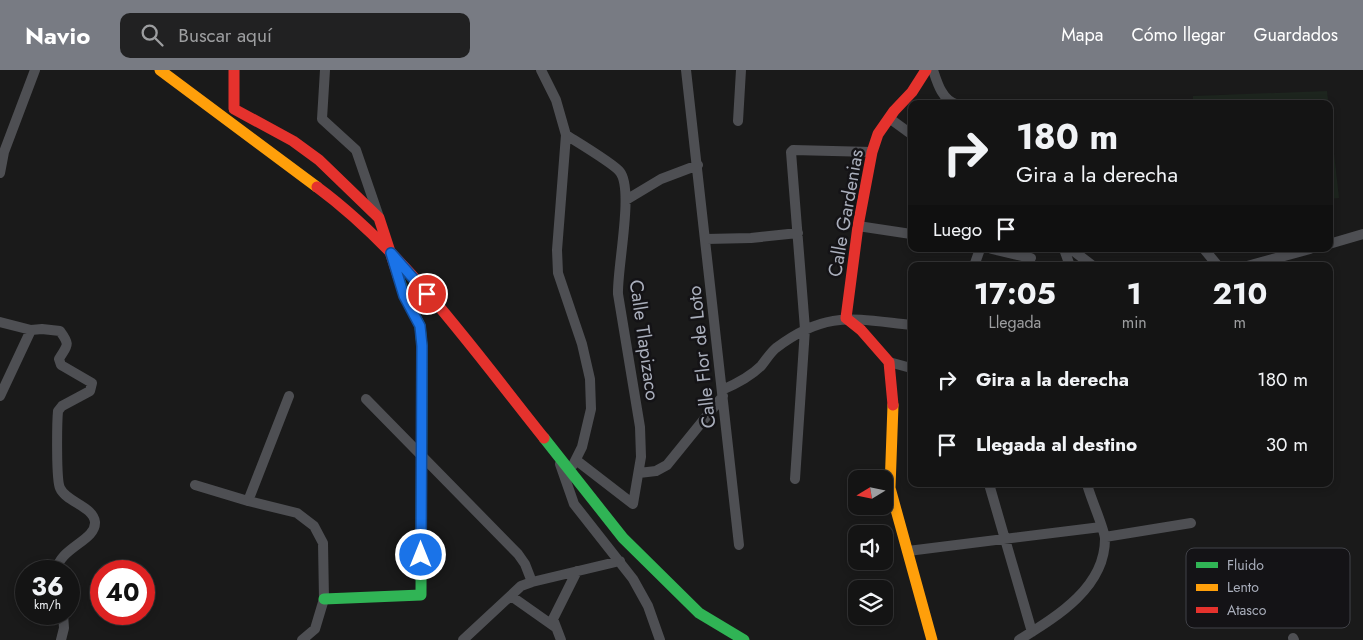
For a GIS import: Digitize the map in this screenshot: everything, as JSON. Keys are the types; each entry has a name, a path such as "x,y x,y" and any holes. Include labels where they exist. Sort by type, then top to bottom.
{"street":[{"path":"0,173 4,152 35,70"},
{"path":"234,70 234,109 293,141 319,160 379,218"},
{"path":"324,599 421,595 422,346 420,326 404,296 356,150 322,119 325,70"},
{"path":"541,70 556,100 566,135 557,250 558,273 582,344 590,379 591,409 582,447 569,473"},
{"name":"Calle Flor de Loto","path":"686,70 740,545"},
{"path":"738,121 741,70"},
{"name":"Calle Gardenias","path":"846,318 858,226 872,152 878,134 889,118 912,92 926,70"},
{"path":"933,70 939,89 949,100"},
{"path":"165,72 340,203 391,253 463,336 569,473 623,538 699,613 744,640"},
{"path":"889,118 908,132"},
{"name":"Calle Tlapizaco","path":"566,135 621,172 626,211 617,275 618,294 640,427 640,473 633,504 576,460"},
{"path":"795,479 805,329 791,152 793,150 872,152"},
{"path":"626,200 661,179 698,165"},
{"path":"858,226 908,234"},
{"path":"706,239 751,238 798,233"},
{"path":"1333,243 1363,234"},
{"path":"1005,252 1031,258"},
{"path":"1075,252 1088,262"},
{"path":"1206,252 1215,262"},
{"path":"1262,262 1299,252"},
{"path":"640,473 656,471 666,465 722,393 748,377 761,366 774,350 805,329 823,322 846,318 908,325"},
{"path":"846,318 861,330 889,362 908,367"},
{"path":"0,322 31,330 60,331 68,344 59,358 61,365 92,384 92,388 58,411 58,482 60,489 91,514 95,520 91,533 64,554 61,560"},
{"path":"0,396 31,330"},
{"path":"889,362 893,398 890,488 932,640"},
{"path":"248,501 289,396"},
{"path":"366,399 518,554 525,564 532,582"},
{"path":"558,459 574,504 620,561 648,606 660,640"},
{"path":"195,485 248,501 298,513 314,526 323,543 324,599 315,629 306,639"},
{"path":"990,487 1032,632"},
{"path":"1019,640 1075,602 1094,577 1102,558 1103,532 1090,500 1088,487"},
{"path":"908,551 1006,539 1191,523"},
{"path":"610,548 623,538"},
{"path":"463,640 522,586 620,561"},
{"path":"561,640 553,619 577,571"},
{"path":"510,596 555,627"},
{"path":"61,640 64,625"}],"shaded area":[{"path":"1327,91 1328,100 1193,100 1193,96"},
{"path":"1333,145 1339,198 1333,199"}],"traffic: fast":[{"path":"324,599 421,595 422,346 420,326 405,296 398,276"},
{"path":"544,438 623,538 699,613 744,640"}],"traffic: slow":[{"path":"160,70 317,187"},
{"path":"893,405 890,488 932,640"}],"traffic: jam":[{"path":"234,70 234,109 293,141 319,160 379,218 398,276"},
{"path":"893,405 889,362 861,330 846,318 858,226 872,152 878,134 894,111 912,92 926,70"},
{"path":"317,187 349,213 409,272 465,338 544,438"}],"route":[{"path":"421,555 422,346 420,326 404,296 391,253 427,294"}]}
